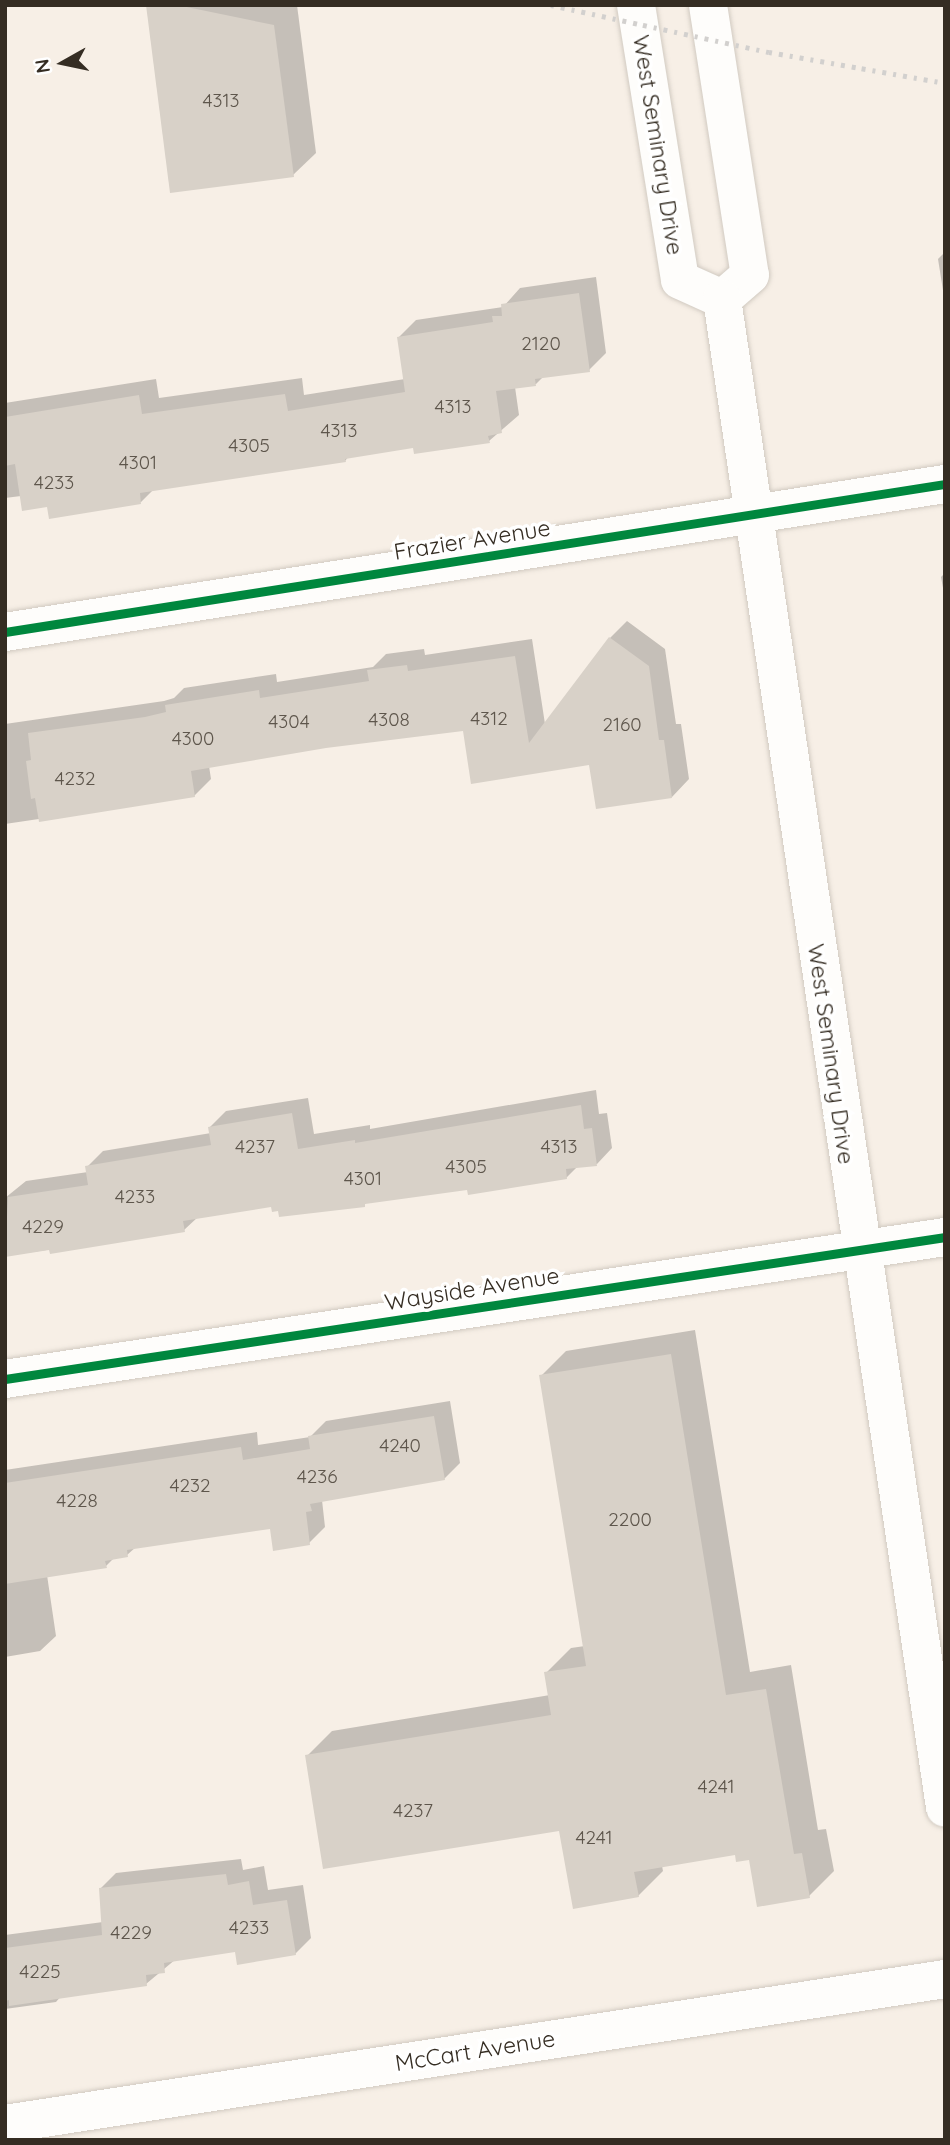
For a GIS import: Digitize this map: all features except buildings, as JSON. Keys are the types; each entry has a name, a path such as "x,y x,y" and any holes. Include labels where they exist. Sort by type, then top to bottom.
{"main road":[{"name":"West Seminary Drive","path":"636,5 680,280 722,299 860,1249 945,1808"},
{"path":"708,5 750,275 722,299"},
{"name":"Frazier Avenue","path":"5,632 945,484"},
{"name":"Wayside Avenue","path":"5,1379 945,1237"},
{"name":"McCart Avenue","path":"5,2124 945,1979"}],"railway":[{"path":"551,5 769,52 945,83"}],"cycle path":[{"path":"5,632 945,484"},
{"path":"5,1379 945,1237"}]}
